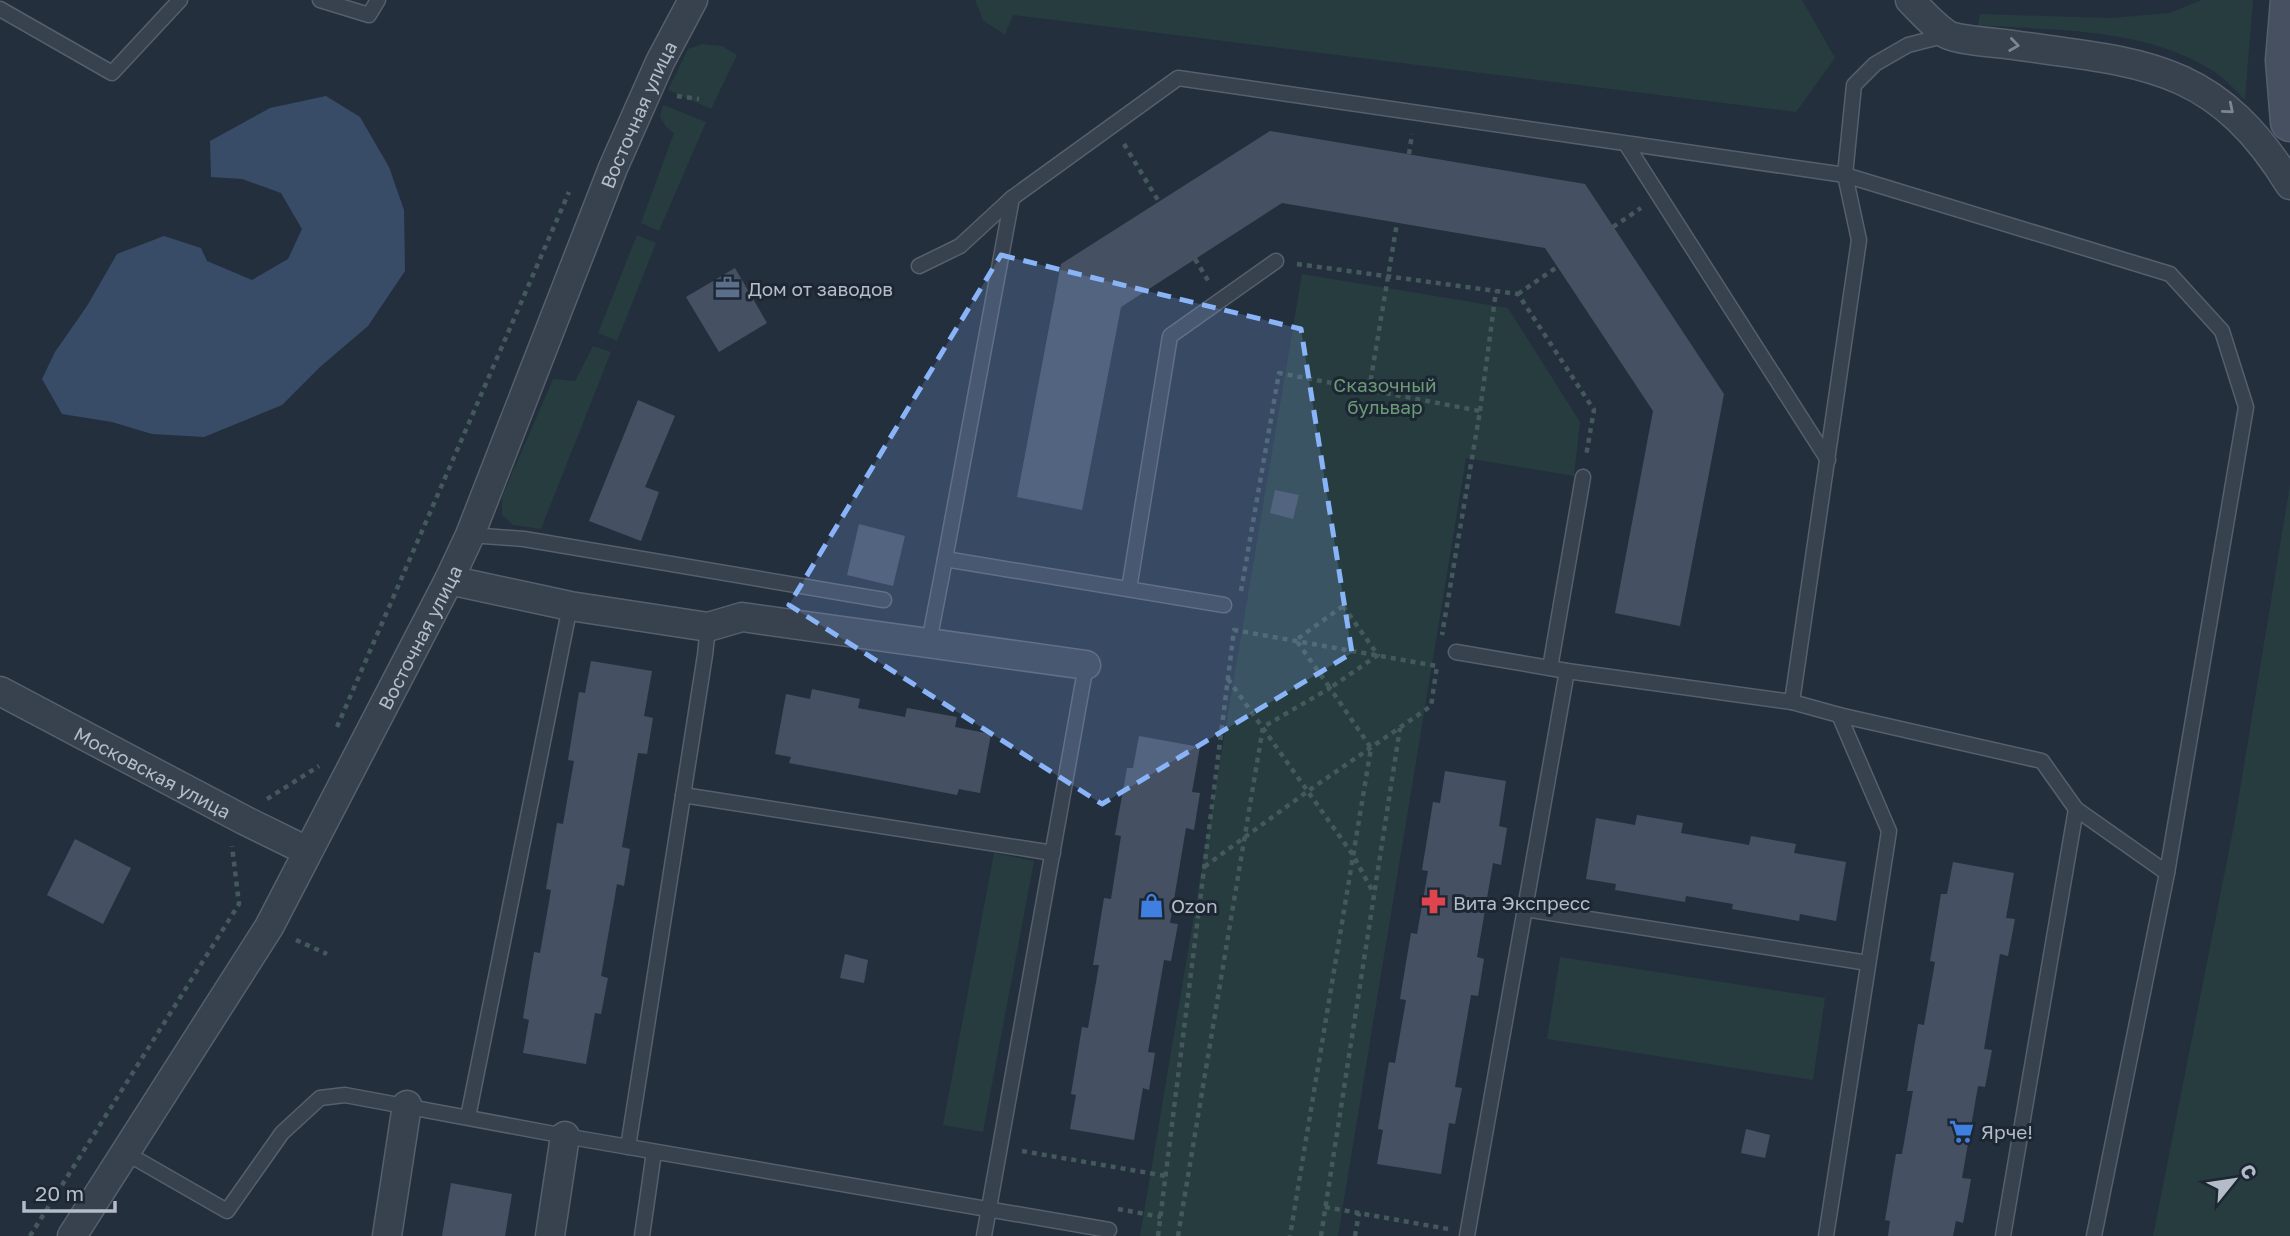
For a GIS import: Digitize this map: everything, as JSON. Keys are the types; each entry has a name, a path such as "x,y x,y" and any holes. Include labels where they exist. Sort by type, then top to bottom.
{"main road":[{"path":"2290,1 2285,60 2290,122"}],"street":[{"name":"Восточная улица","path":"72,1236 269,927 449,580 470,536 613,168 660,62 693,0"},
{"path":"1910,0 1947,36 2126,61 2167,73 2208,92 2233,111 2257,137 2290,184"},
{"path":"449,580 570,606 708,627 742,617 1086,665"},
{"name":"Московская улица","path":"0,691 307,851"},
{"path":"387,1236 408,1105"},
{"path":"550,1236 565,1136"}],"lane":[{"path":"0,9 112,73 180,0"},
{"path":"320,0 369,15 378,0"},
{"path":"1793,702 1859,240 1845,175 1854,85 1875,64 1908,45 1947,36"},
{"path":"919,266 960,246 1012,198 1178,78 1845,175 2170,274 2222,331 2246,407 2167,873 2094,1236"},
{"path":"1626,144 1828,460"},
{"path":"929,642 1012,198"},
{"path":"1129,589 1170,336 1276,261"},
{"path":"1550,668 1583,477"},
{"path":"470,536 524,539 884,600"},
{"path":"945,559 1224,605"},
{"path":"468,1117 570,606"},
{"path":"628,1147 708,627"},
{"path":"1456,652 1567,671 1793,702 2042,761 2076,809 2167,873"},
{"path":"984,1236 1086,665"},
{"path":"1467,1234 1567,671"},
{"path":"1826,1236 1889,831 1839,715"},
{"path":"683,795 1053,853"},
{"path":"2003,1236 2076,809"},
{"path":"1525,909 1868,963"},
{"path":"126,1153 227,1211 282,1133 320,1098 345,1095 654,1152 1109,1230"},
{"path":"642,1236 654,1152"}],"path":[{"path":"647,92 699,99"},
{"path":"1112,126 1159,202"},
{"path":"336,728 572,185"},
{"path":"1613,227 1659,195"},
{"path":"1369,390 1397,223"},
{"path":"1276,261 1518,294 1557,267"},
{"path":"1441,639 1480,411 1496,291"},
{"path":"1518,294 1594,410 1583,477"},
{"path":"1239,603 1279,373 1480,411"},
{"path":"1296,640 1343,606 1378,654"},
{"path":"1158,1236 1234,630 1437,666"},
{"path":"1290,1236 1371,748 1296,640"},
{"path":"1205,867 1308,791 1431,706 1439,653"},
{"path":"1178,1236 1264,727 1330,688 1378,654"},
{"path":"1228,678 1353,855 1374,894"},
{"path":"1321,1236 1400,727"},
{"path":"30,1236 239,904 231,844 243,820 251,808 320,765"},
{"path":"1000,1147 1166,1176"},
{"path":"1325,1207 1467,1234"},
{"path":"1355,1236 1359,1213"}],"highlighted area":[{"path":"1001,255 1301,329 1352,653 1102,804 789,605"}],"green space":[{"path":"975,0 1802,0 1835,58 1796,112 1013,15 1005,35 983,20"},
{"path":"2202,0 2253,0 2245,100 2213,71 2158,46 2099,34 1978,25 1980,14 2111,18 2169,13"},
{"path":"702,44 722,46 737,55 711,109 668,90 688,49"},
{"path":"663,105 706,122 659,231 641,223 674,133 666,127 660,116"},
{"path":"637,235 656,243 617,341 598,333"},
{"name":"Сказочный бульвар","path":"1302,274 1508,308 1580,422 1574,476 1466,458 1338,1236 1140,1236"},
{"path":"593,346 611,352 541,529 513,525 502,515 502,497 553,379 575,381"},
{"path":"2290,485 2290,1236 2153,1236 2235,820"},
{"path":"994,853 1034,861 983,1132 943,1125"},
{"path":"1560,957 1825,998 1813,1080 1547,1039"}],"water":[{"path":"326,96 360,117 389,167 404,210 405,271 368,326 320,367 282,405 204,437 152,434 112,422 62,414 42,379 55,352 87,306 117,254 164,236 201,248 207,261 252,280 288,259 302,229 281,193 242,179 211,177 210,141 270,108"}],"building":[{"path":"1270,131 1585,184 1724,394 1680,626 1615,613 1653,411 1545,248 1282,203 1121,307 1082,510 1017,497 1061,264"},
{"path":"735,268 767,323 719,352 686,297"},
{"path":"638,400 675,416 645,487 659,492 641,541 589,521"},
{"path":"1275,490 1299,495 1293,519 1270,513"},
{"path":"859,524 905,536 893,586 847,575"},
{"path":"591,661 652,671 644,716 653,718 647,754 638,753 622,847 630,849 624,886 617,884 601,976 608,978 601,1014 595,1013 586,1064 523,1053 529,1020 523,1018 534,952 540,953 551,890 546,889 557,823 563,824 574,761 568,760 579,692 585,693"},
{"path":"812,689 860,699 858,708 905,717 907,708 957,717 955,727 991,734 980,793 959,789 957,795 789,763 791,757 775,754 786,694 810,699"},
{"path":"1139,736 1200,747 1192,792 1200,793 1194,830 1186,828 1170,923 1178,924 1171,961 1164,960 1148,1052 1155,1053 1149,1090 1143,1088 1134,1140 1070,1129 1076,1095 1071,1094 1082,1027 1088,1028 1099,965 1093,965 1104,898 1111,899 1121,836 1115,835 1127,768 1133,768"},
{"path":"1445,771 1506,781 1499,826 1507,828 1501,865 1493,863 1477,957 1484,959 1478,996 1471,995 1455,1087 1462,1088 1455,1124 1449,1123 1441,1174 1377,1164 1383,1130 1378,1129 1389,1062 1395,1063 1406,1000 1400,999 1411,933 1417,934 1428,871 1422,870 1433,802 1440,803"},
{"path":"1637,815 1683,823 1681,833 1749,845 1751,836 1796,844 1794,853 1846,862 1836,921 1800,914 1799,921 1732,909 1733,904 1686,896 1685,902 1615,890 1616,884 1586,879 1596,818 1635,825"},
{"path":"75,839 131,868 103,924 47,895"},
{"path":"1953,862 2014,873 2006,918 2015,919 2008,956 2000,954 1984,1049 1992,1050 1985,1087 1978,1086 1962,1178 1971,1179 1963,1223 1956,1221 1953,1236 1888,1236 1890,1221 1885,1220 1896,1154 1902,1154 1913,1091 1907,1091 1918,1024 1924,1025 1935,962 1930,961 1941,894 1947,894"},
{"path":"845,954 868,960 864,983 840,978"},
{"path":"1746,1129 1770,1135 1765,1158 1741,1153"},
{"path":"451,1183 512,1194 505,1236 442,1236"}],"place":[{"name":"Дом от заводов","path":"728,288"},
{"name":"Вита Экспресс","path":"1433,902"},
{"name":"Ozon","path":"1151,905"},
{"name":"Ярче!","path":"1961,1131"}]}
